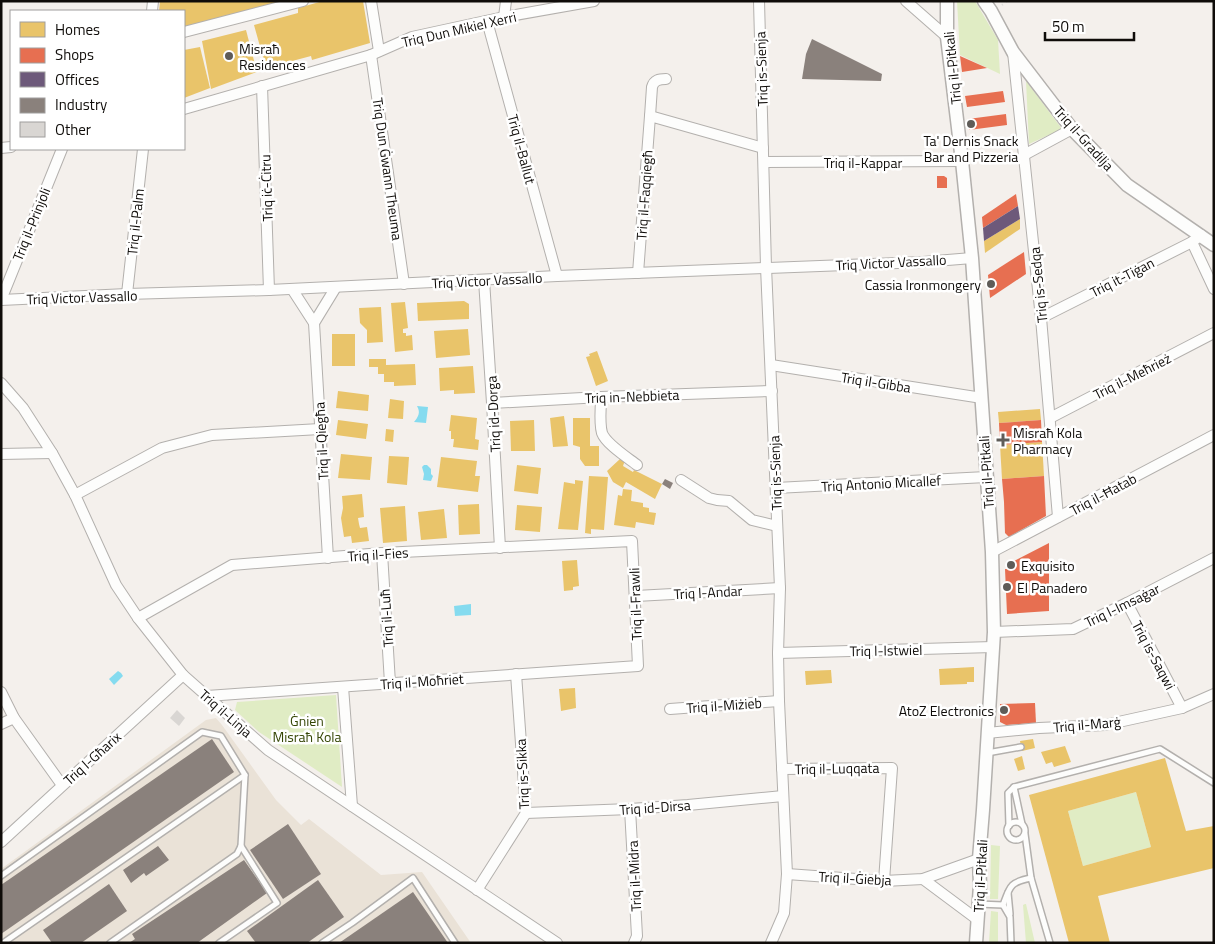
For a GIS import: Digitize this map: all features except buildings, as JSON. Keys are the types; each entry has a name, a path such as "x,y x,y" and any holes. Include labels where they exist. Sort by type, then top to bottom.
{"street":[{"path":"185,32 303,1"},
{"name":"Triq Dun Ġwann Theuma","path":"370,1 404,284"},
{"path":"504,17 506,1"},
{"name":"Triq Dun Mikiel Xerri","path":"185,109 375,53 412,37 504,17 594,1"},
{"name":"Triq is-Sienja","path":"759,1 766,267 780,588 779,701 787,874 784,913 771,943"},
{"path":"906,1 948,36"},
{"name":"Triq il-Pitkali","path":"947,1 948,36 972,258 992,552 994,632 979,859 980,885 976,943"},
{"name":"Triq il-Gradilja","path":"984,1 991,10 1013,52 1072,128 1128,185 1196,239 1214,245"},
{"name":"Triq il-Ballut","path":"487,21 557,276"},
{"name":"Triq is-Sedqa","path":"1013,52 1041,318 1058,517"},
{"name":"Triq il-Faqqiegħ","path":"638,273 652,87 656,80 666,79"},
{"name":"Triq iċ-Ċitru","path":"262,86 270,290"},
{"path":"650,116 763,148"},
{"path":"1024,155 1072,128"},
{"name":"Triq il-Prinjoli","path":"1,300 62,150"},
{"name":"Triq il-Palm","path":"127,294 143,150"},
{"name":"Triq il-Kappar","path":"764,162 962,161"},
{"path":"1196,239 1214,289"},
{"name":"Triq it-Tiġan","path":"1041,318 1196,239"},
{"name":"Triq Victor Vassallo","path":"1,300 923,262 972,258"},
{"name":"Triq id-Dorga","path":"484,280 500,548"},
{"path":"314,323 336,287"},
{"name":"Triq il-Qiegħa","path":"292,289 314,323 328,558"},
{"name":"Triq il-Meħrież","path":"1050,418 1214,333"},
{"name":"Triq il-Gibba","path":"771,365 982,398"},
{"name":"Triq il-Linja","path":"1,383 23,408 52,453 75,495 116,585 138,618 183,675 268,750 557,943"},
{"name":"Triq in-Nebbieta","path":"492,403 772,391"},
{"path":"601,398 602,435 637,465"},
{"path":"75,495 162,448 212,435 320,429"},
{"name":"Triq il-Ħatab","path":"992,552 1214,436"},
{"path":"1,454 52,453"},
{"name":"Triq Antonio Micallef","path":"776,488 986,477"},
{"path":"681,480 709,498 728,501 752,520 777,526"},
{"name":"Triq il-Fies","path":"138,618 232,565 382,553 632,542"},
{"name":"Triq il-Frawli","path":"632,542 638,666"},
{"name":"Triq il-Luħ","path":"382,553 390,683"},
{"name":"Triq l-Imsaġar","path":"994,632 1073,629 1214,558"},
{"name":"Triq l-Andar","path":"636,596 780,588"},
{"name":"Triq is-Saqwi","path":"1127,603 1182,708"},
{"name":"Triq l-Istwiel","path":"778,653 993,647"},
{"name":"Triq il-Moħriet","path":"207,696 638,666"},
{"name":"Triq is-Sikka","path":"477,890 526,813 516,674"},
{"name":"Triq l-Għarix","path":"1,842 183,675"},
{"path":"343,687 352,806"},
{"path":"1,692 14,718 62,785"},
{"name":"Triq il-Marġ","path":"987,733 1105,725 1182,708 1214,694"},
{"name":"Triq il-Miżieb","path":"670,710 779,701"},
{"path":"1,724 14,718"},
{"name":"Triq il-Luqqata","path":"782,769 892,768 884,881"},
{"name":"Triq id-Dirsa","path":"526,813 630,809 783,796"},
{"name":"Triq il-Midra","path":"630,809 638,936 634,943"},
{"name":"Triq il-Ġiebja","path":"787,874 884,881 923,879 979,859"},
{"path":"923,879 978,920"}],"lane":[{"path":"1,876 202,732 221,736 246,775 241,846 237,854 110,943"},
{"path":"986,753 1021,747"},
{"path":"1025,834 1018,841 1012,840 1007,834 1009,826 1008,793 1014,786 1160,749 1214,783"},
{"path":"3,943 246,775"},
{"path":"1014,786 1022,824 1025,829 1031,878 1050,943"},
{"path":"1009,826 1016,822 1022,824"},
{"path":"219,943 277,903 241,846"},
{"path":"322,943 413,878 455,943"},
{"path":"1010,917 1003,905 1008,890 1014,883 1031,878"},
{"path":"1008,890 1010,943"},
{"path":"978,904 1003,905"}],"shaded area":[{"path":"216,718 276,800 301,825 309,819 381,875 422,872 471,943 1,943 1,869 206,720"}],"green space":[{"path":"957,1 975,1 998,40 1000,74 960,55"},
{"path":"1026,81 1062,129 1029,144"},
{"name":"Ġnien Misraħ Kola","path":"336,695 342,787 259,732 235,710 237,702"},
{"path":"1136,792 1151,847 1083,866 1068,811"},
{"path":"991,845 1000,846 998,899 990,899"},
{"path":"1026,904 1035,943 1026,943 1023,905"},
{"path":"991,911 998,912 998,943 989,943"}],"water":[{"path":"417,406 428,407 426,423 414,422 419,413"},
{"path":"424,465 431,469 433,476 431,481 423,480 422,467"},
{"path":"471,604 471,615 455,616 454,606"},
{"path":"118,671 123,676 114,685 109,679"}],"place":[{"name":"Misraħ Residences","path":"229,56"},
{"name":"Ta' Dernis Snack Bar and Pizzeria","path":"971,124"},
{"name":"Cassia Ironmongery","path":"991,284"},
{"name":"Misraħ Kola Pharmacy","path":"1003,440"},
{"name":"Exquisito","path":"1011,565"},
{"name":"El Panadero","path":"1007,587"},
{"name":"AtoZ Electronics","path":"1004,710"}]}
